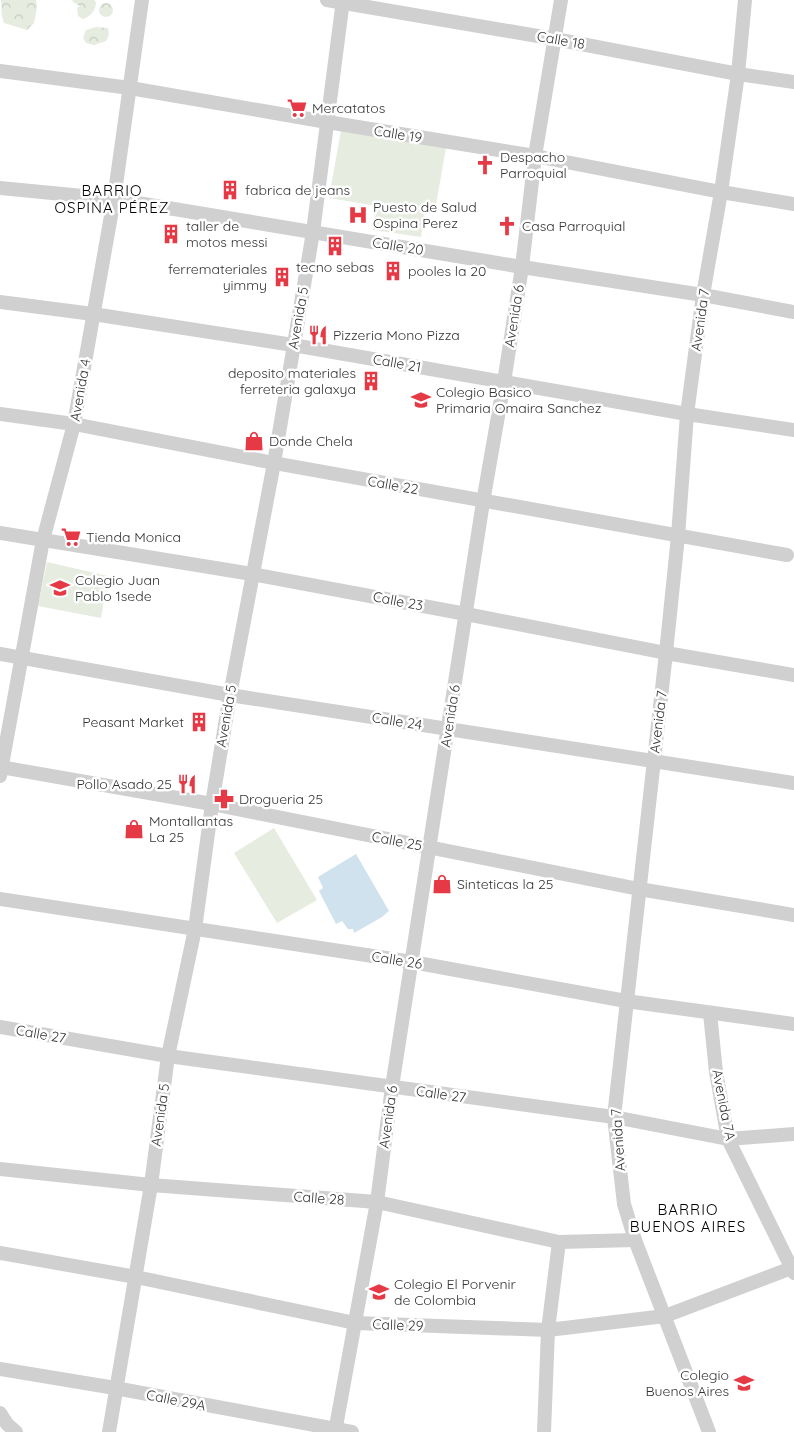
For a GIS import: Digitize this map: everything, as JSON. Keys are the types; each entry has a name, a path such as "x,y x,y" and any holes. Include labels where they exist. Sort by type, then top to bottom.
{"street":[{"name":"Avenida 4","path":"0,771 43,540 74,424 114,199 142,0"},
{"name":"Calle 18","path":"327,0 342,1 555,39 738,74 794,82"},
{"name":"Avenida 6","path":"335,1431 376,1202 448,729 522,267 535,156 561,0"},
{"name":"Avenida 7","path":"709,1432 635,1240 624,1204 614,1117 678,536 686,414 738,74 745,0"},
{"name":"Avenida 5","path":"108,1432 151,1185 168,1056 195,929 212,804 230,695 274,463 312,232 342,1"},
{"name":"Calle 19","path":"0,71 130,88 535,156 721,192 794,204"},
{"name":"Calle 20","path":"0,188 114,199 522,267 703,294 794,312"},
{"name":"Calle 21","path":"0,302 93,314 293,345 686,414 794,430"},
{"name":"Calle 22","path":"0,414 74,424 484,502 787,555"},
{"name":"Calle 23","path":"0,533 252,574 666,653 794,675"},
{"name":"Calle 24","path":"0,654 230,695 794,783"},
{"name":"Calle 25","path":"0,771 212,804 639,889 794,915"},
{"name":"Calle 26","path":"0,898 412,962 626,1001 794,1024"},
{"name":"Avenida 7A","path":"710,1013 716,1072 728,1139 793,1270"},
{"name":"Calle 27","path":"0,1027 168,1056 614,1117 728,1139 794,1134"},
{"name":"Calle 28","path":"0,1168 151,1185 376,1202 559,1242 635,1240"},
{"path":"544,1432 548,1330 559,1242"},
{"name":"Calle 29","path":"0,1253 136,1277 355,1323 548,1330 665,1316 793,1270"},
{"name":"Calle 29A","path":"0,1369 115,1388 335,1431 352,1432"},
{"path":"0,1413 7,1424 16,1432"}],"green space":[{"path":"1,0 36,0 37,7 34,23 27,30 4,23"},
{"path":"72,0 94,0 96,2 95,8 91,14 83,19 78,16 77,8 80,6"},
{"path":"103,3 109,3 113,10 109,17 103,17 99,13 99,7"},
{"path":"96,27 108,28 109,35 106,41 94,45 86,43 83,38 86,30"},
{"path":"341,130 446,148 436,204 426,203 421,237 373,230 377,206 329,198"},
{"path":"47,562 108,576 101,618 38,606"},
{"path":"274,828 317,900 277,923 234,853"}],"water":[{"path":"356,854 389,911 354,933 353,929 348,929 342,921 336,924 319,891 323,888 318,877"}],"place":[{"name":"Mercatatos","path":"297,108"},
{"name":"Despacho Parroquial","path":"485,165"},
{"name":"fabrica de jeans","path":"230,190"},
{"name":"Puesto de Salud Ospina Perez","path":"358,215"},
{"name":"Casa Parroquial","path":"507,226"},
{"name":"taller de motos messi","path":"171,234"},
{"name":"tecno sebas","path":"335,246"},
{"name":"pooles la 20","path":"393,271"},
{"name":"ferremateriales yimmy","path":"282,277"},
{"name":"Pizzeria Mono Pizza","path":"318,335"},
{"name":"deposito materiales ferreteria galaxya","path":"371,381"},
{"name":"Colegio Basico Primaria Omaira Sanchez","path":"421,400"},
{"name":"Donde Chela","path":"254,441"},
{"name":"Tienda Monica","path":"71,537"},
{"name":"Colegio Juan Pablo 1sede","path":"60,588"},
{"name":"Peasant Market","path":"199,722"},
{"name":"Pollo Asado 25","path":"187,784"},
{"name":"Drogueria 25","path":"224,799"},
{"name":"Montallantas La 25","path":"134,829"},
{"name":"Sinteticas la 25","path":"442,884"},
{"name":"Colegio El Porvenir de Colombia","path":"379,1292"},
{"name":"Colegio Buenos Aires","path":"744,1383"}],"district":[{"name":"BARRIO OSPINA PÉREZ","path":"112,198"},
{"name":"BARRIO BUENOS AIRES","path":"688,1218"}]}
